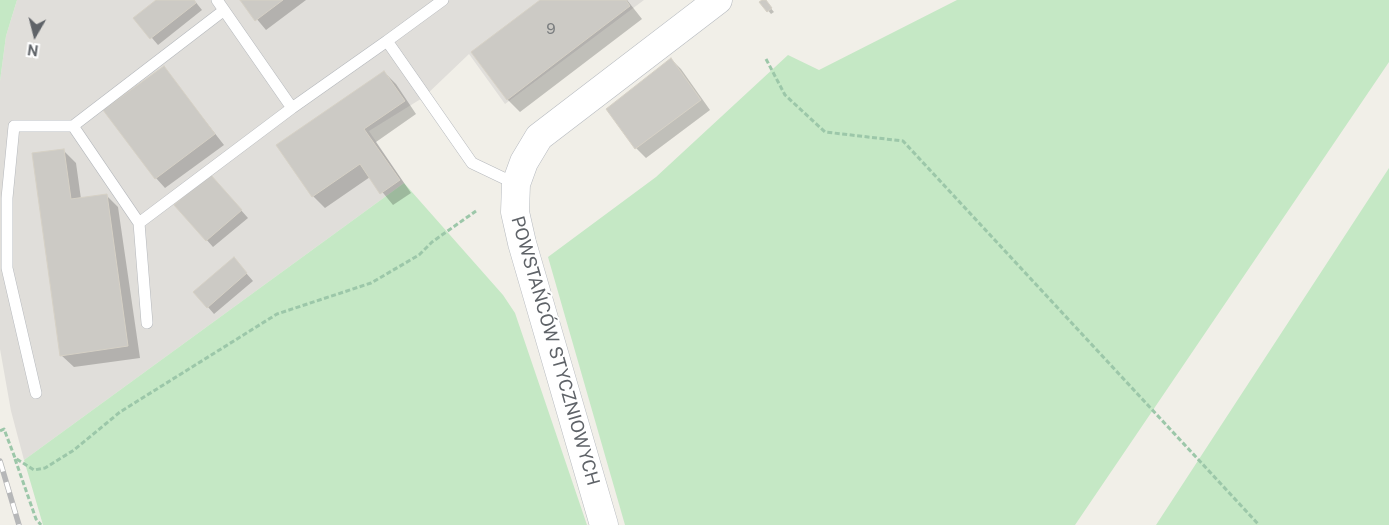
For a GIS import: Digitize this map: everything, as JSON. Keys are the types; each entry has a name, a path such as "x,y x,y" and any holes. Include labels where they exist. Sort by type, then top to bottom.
{"street":[{"name":"POWSTAŃCÓW STYCZNIOWYCH","path":"604,525 522,243 515,212 516,184 524,162 539,137 718,0"}],"lane":[{"path":"217,0 292,108"},
{"path":"139,223 292,108 443,0"},
{"path":"36,393 8,268 7,198 14,126 73,126 223,11"},
{"path":"388,41 472,163 516,184"},
{"path":"73,126 139,223 147,323"}],"path":[{"path":"766,59 785,95 825,132 903,141 1259,525"},
{"path":"14,458 34,470 45,468 74,450 120,412 277,314 372,283 419,255 432,242 476,211"},
{"path":"0,431 4,429 33,512 41,525"}],"shaded area":[{"path":"17,0 644,0 505,104 469,54 424,97 369,131 404,183 24,460 11,411 0,349 0,81 6,36"}],"green space":[{"path":"0,0 17,0 6,36 0,81"},
{"path":"957,0 1389,0 1389,62 1075,525 625,525 548,257 656,177 788,55 819,70"},
{"path":"1389,168 1389,525 1156,525"},
{"path":"404,183 503,295 515,313 587,525 43,525 24,460"}],"building":[{"path":"156,0 194,0 196,3 150,39 133,18"},
{"path":"240,0 283,0 255,21"},
{"path":"540,0 626,0 630,6 507,100 471,52"},
{"path":"766,0 772,8 767,12 759,2"},
{"path":"671,58 701,100 635,149 606,109"},
{"path":"164,66 215,134 155,179 103,110"},
{"path":"384,71 405,101 364,129 400,180 380,194 360,164 312,197 276,145"},
{"path":"64,149 71,199 107,194 128,346 60,356 32,153"},
{"path":"210,174 242,210 206,241 174,205"},
{"path":"234,257 247,273 207,308 193,292"}],"railway":[{"path":"0,461 19,525"}]}
